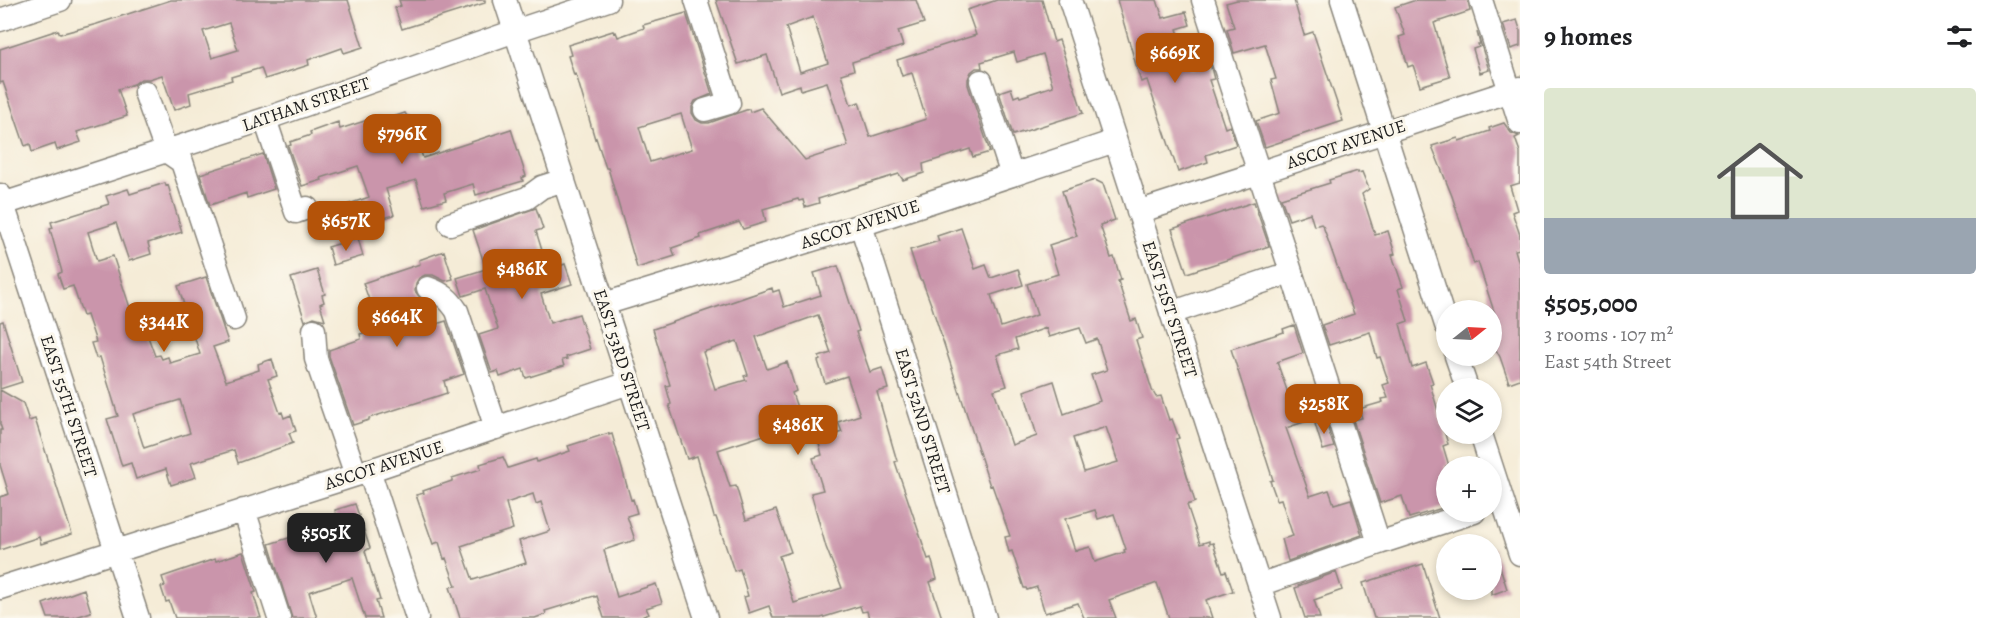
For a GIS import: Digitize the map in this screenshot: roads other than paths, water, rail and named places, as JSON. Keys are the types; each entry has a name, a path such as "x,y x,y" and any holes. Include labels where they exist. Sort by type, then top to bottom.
{"street":[{"path":"0,20 60,0"},
{"name":"EAST 53RD STREET","path":"505,0 706,618"},
{"name":"LATHAM STREET","path":"2,199 166,151 265,119 608,0"},
{"path":"696,0 729,103 705,110"},
{"name":"EAST 51ST STREET","path":"1070,0 1270,618"},
{"path":"1203,0 1379,543"},
{"path":"1342,0 1438,300"},
{"path":"1481,0 1515,89 1520,123"},
{"path":"981,81 1012,175"},
{"name":"ASCOT AVENUE","path":"1138,212 1515,89"},
{"path":"145,92 166,151 182,162 234,319"},
{"path":"265,119 296,212 307,208"},
{"name":"ASCOT AVENUE","path":"604,304 861,225 1115,141"},
{"path":"450,224 527,198 542,187 564,180"},
{"name":"EAST 55TH STREET","path":"2,199 138,618"},
{"name":"EAST 52ND STREET","path":"861,225 985,618"},
{"path":"1171,314 1277,277"},
{"path":"428,288 440,292 449,299 457,311 496,428"},
{"path":"314,330 316,359 363,472 417,618"},
{"name":"ASCOT AVENUE","path":"0,588 363,472 630,382"},
{"path":"1485,444 1520,554"},
{"path":"244,510 279,618"},
{"path":"1259,585 1443,522"}]}
